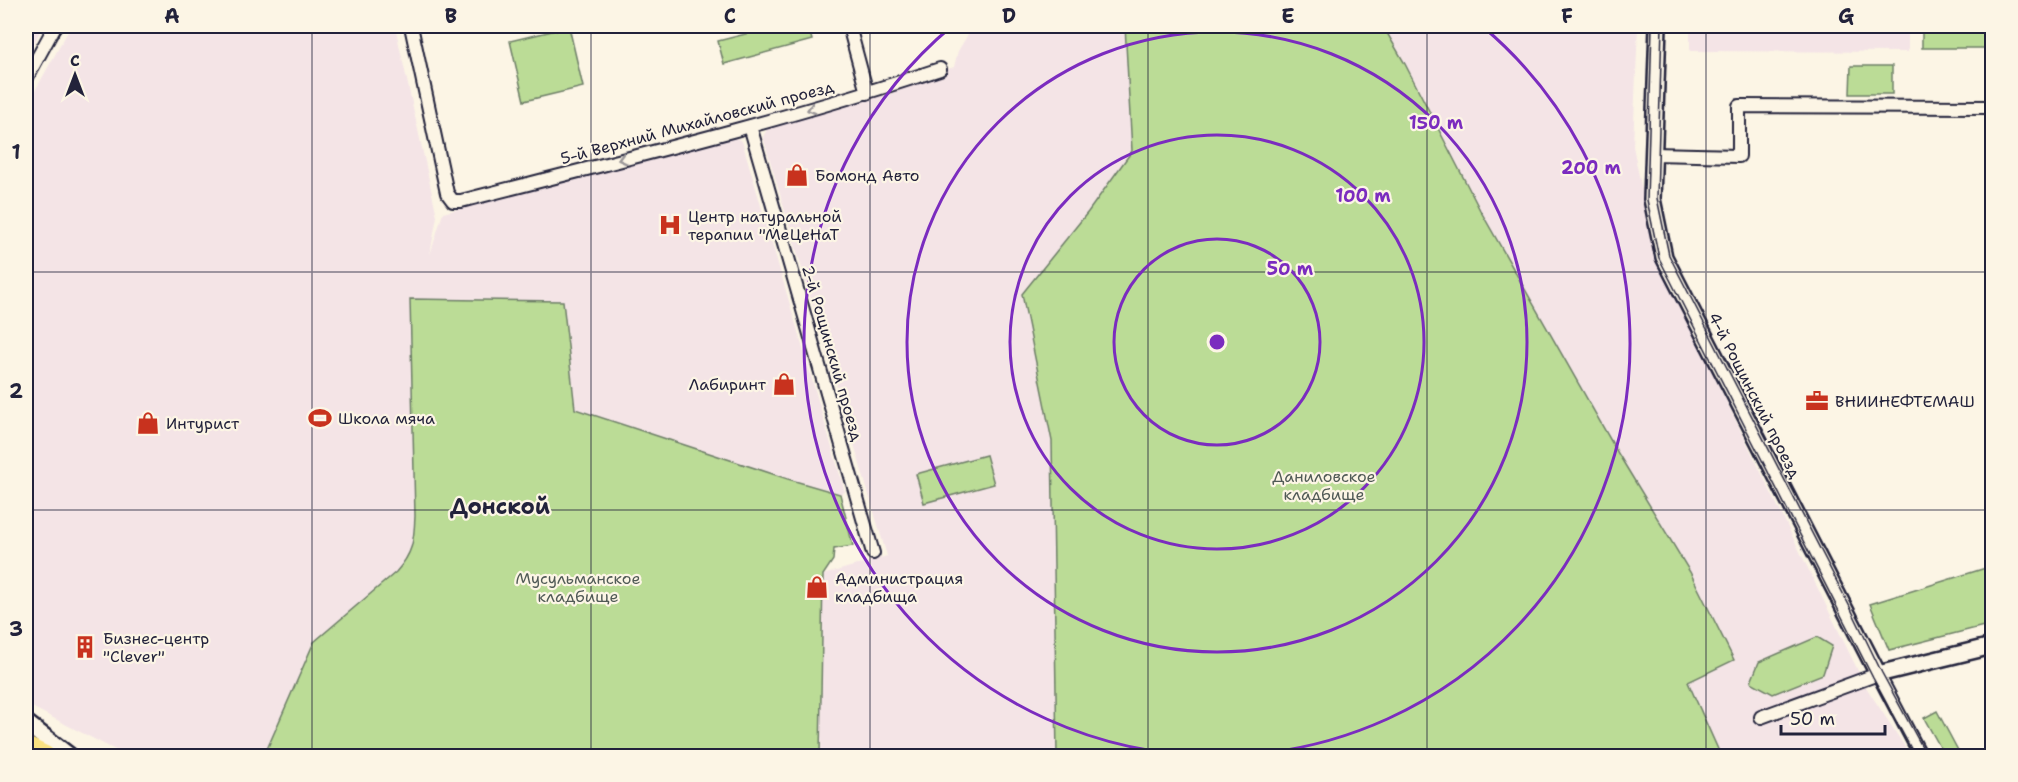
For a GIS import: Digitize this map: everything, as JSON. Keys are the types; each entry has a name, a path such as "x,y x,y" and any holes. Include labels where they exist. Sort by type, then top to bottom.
{"main road":[{"path":"26,723 69,756"},
{"path":"26,747 45,756"}],"street":[{"path":"26,79 55,26"},
{"name":"5-й Верхний Михайловский проезд","path":"411,26 447,193 453,201 461,201 750,126 867,93 940,69"},
{"path":"849,26 867,93"},
{"name":"4-й Рощинский проезд","path":"1658,26 1652,199 1664,257 1921,756"},
{"path":"1653,154 1738,156 1739,106 1992,107"},
{"name":"2-й Рощинский проезд","path":"750,126 873,553"},
{"path":"1761,717 1878,674 1992,646"}],"shaded area":[{"path":"26,26 43,26 26,58"},
{"path":"71,26 395,26 437,216 430,255 443,213 734,137 742,141 845,492 840,494 788,479 575,409 410,300 414,542 408,559 396,572 314,642 264,756 127,756 26,704 26,107"},
{"path":"990,26 1125,26 1132,151 1088,212 1022,294 1052,441 1057,756 820,756 823,575 887,556 763,137 768,127 954,67 958,51 970,31"},
{"path":"1383,26 1638,26 1633,146 1655,255 1866,687 1911,756 1721,756 1688,681 1734,660 1690,572 1619,455 1480,210"},
{"path":"1690,26 1908,26 1908,52 1690,51"}],"green space":[{"path":"777,26 808,26 812,40 724,64 718,41"},
{"name":"Даниловское кладбище","path":"1125,26 1383,26 1480,210 1619,455 1690,572 1734,660 1688,682 1721,756 1057,756 1052,441 1022,294 1088,212 1132,151"},
{"path":"1922,26 1992,26 1992,48 1922,48"},
{"path":"569,27 583,87 524,101 510,41"},
{"path":"1851,66 1892,66 1892,94 1850,94"},
{"name":"Мусульманское кладбище","path":"410,299 563,301 575,409 840,494 853,546 834,549 833,560 823,575 820,756 264,756 314,642 396,572 412,546 415,516"},
{"path":"986,455 994,484 924,503 916,474"},
{"path":"1992,566 1992,624 1889,650 1870,604"},
{"path":"1817,637 1832,646 1823,674 1773,694 1751,682 1759,662"},
{"path":"1937,711 1961,756 1945,756 1924,718"}],"tram line":[{"path":"1652,26 1647,200 1659,258 1915,756"},
{"path":"1662,26 1657,198 1669,255 1882,673 1927,756"}],"place":[{"name":"Бомонд Авто","path":"797,175"},
{"name":"Центр натуральной терапии \"МеЦеНаТ","path":"670,225"},
{"name":"Лабиринт","path":"784,384"},
{"name":"ВНИИНЕФТЕМАШ","path":"1817,401"},
{"name":"Школа мяча","path":"320,418"},
{"name":"Интурист","path":"148,423"},
{"name":"Администрация кладбища","path":"817,587"},
{"name":"Бизнес-центр \"Clever\"","path":"85,647"}],"district":[{"name":"Донской","path":"500,506"}]}
